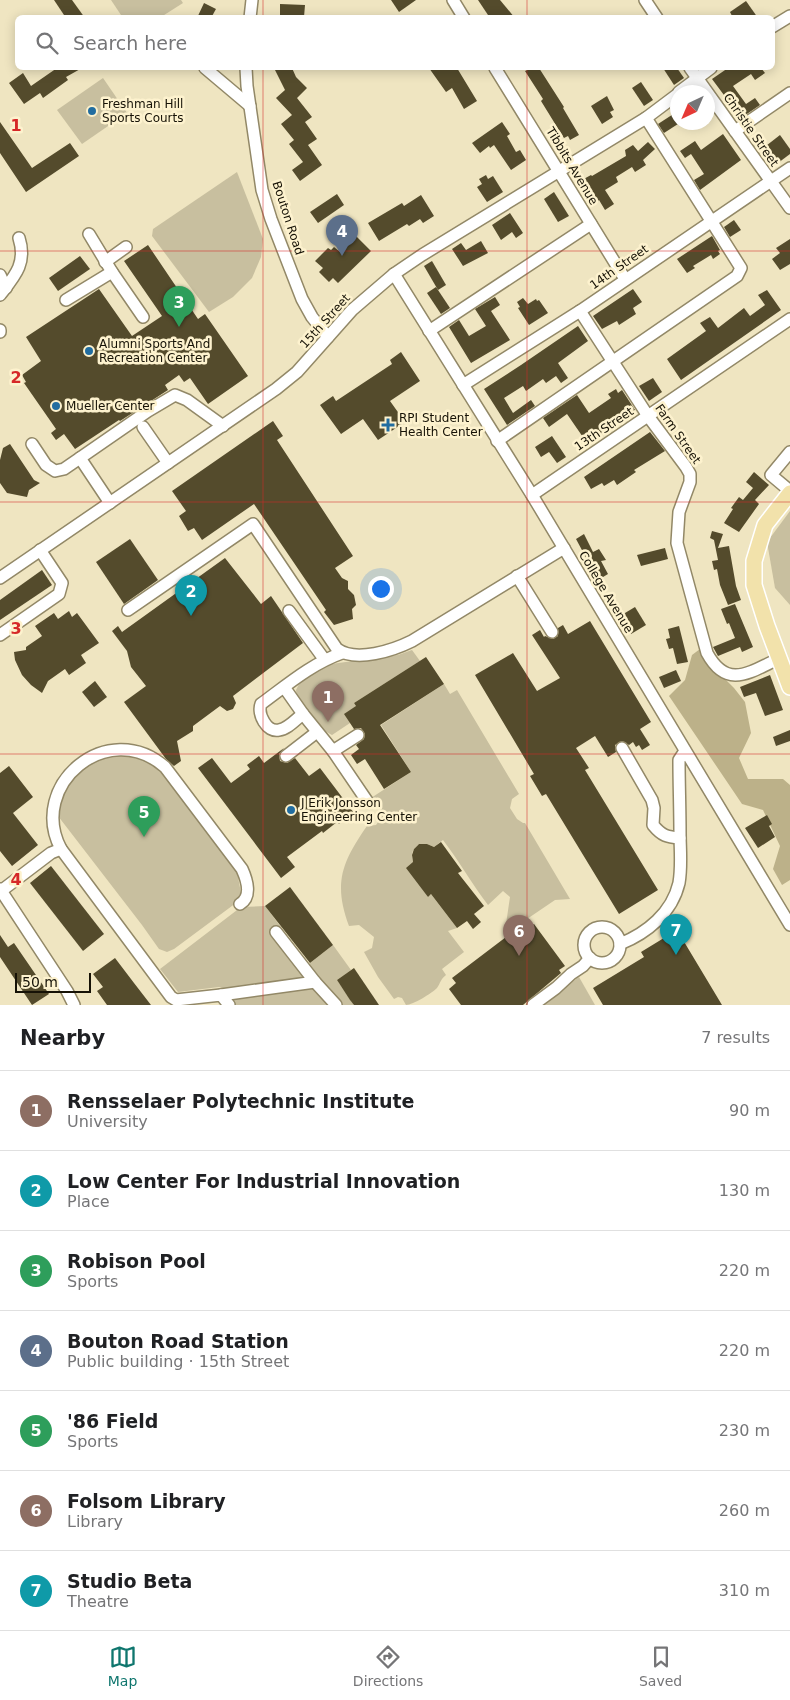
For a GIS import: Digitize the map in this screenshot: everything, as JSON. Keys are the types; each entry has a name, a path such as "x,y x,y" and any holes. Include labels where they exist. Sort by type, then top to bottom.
{"main road":[{"path":"790,492 765,525 754,561 754,585 778,659 790,688"}],"street":[{"path":"250,15 252,0"},
{"path":"454,0 462,15"},
{"path":"645,0 655,15"},
{"path":"775,25 790,16"},
{"path":"207,70 250,106"},
{"name":"Bouton Road","path":"246,70 262,190 271,219 302,299 312,317 328,337"},
{"name":"Tibbits Avenue","path":"496,70 625,279"},
{"name":"Christie Street","path":"692,70 790,208"},
{"name":"15th Street","path":"689,85 708,70"},
{"path":"735,131 790,93"},
{"name":"15th Street","path":"0,578 276,389 298,372 352,310 394,274 646,118 670,99"},
{"path":"498,441 737,276 741,268 646,118"},
{"name":"14th Street","path":"463,385 580,311 790,168"},
{"path":"429,331 591,224"},
{"path":"89,234 105,262 143,317"},
{"path":"3,292 18,270 22,257 19,238"},
{"path":"105,262 126,247"},
{"path":"66,300 112,272"},
{"name":"College Avenue","path":"394,274 532,495 790,925"},
{"path":"0,275 3,292"},
{"name":"Farm Street","path":"580,311 648,416 690,474 690,482 679,512 677,543 707,653 712,662 732,675 742,676 778,659"},
{"name":"13th Street","path":"532,495 790,319"},
{"path":"32,444 46,466 54,471 64,469 175,394 195,405 223,426"},
{"path":"143,427 168,463"},
{"path":"790,452 771,475 790,492"},
{"path":"80,458 110,503"},
{"path":"128,610 254,524 331,643 342,653"},
{"path":"303,714 280,730 274,730 261,718 259,712 261,704 324,659 342,653 371,654 390,651 401,646 564,548"},
{"path":"0,636 60,594 62,583 40,550"},
{"path":"517,576 552,632"},
{"path":"289,611 324,659"},
{"path":"284,687 333,751 367,801"},
{"path":"286,756 317,732"},
{"path":"333,751 358,734"},
{"path":"622,748 652,800 654,808 653,825 666,837 680,838"},
{"path":"240,904 247,897 245,876 242,869 174,778 165,767 149,754 126,749 101,753 82,762 68,774 61,786 54,807 55,836 61,849 175,1003 316,982"},
{"path":"620,944 647,930 663,915 672,901 679,881 681,857 679,760 685,751"},
{"path":"61,849 51,853 1,890 68,991 74,1005"},
{"path":"602,928 609,929 616,934 620,944 618,954 609,962 601,963 590,958 586,951 585,943 588,935 594,930 602,928"},
{"path":"276,932 336,1005"},
{"path":"533,1005 583,966 590,958"},
{"path":"221,995 229,1005"}],"shaded area":[{"path":"111,0 181,0 183,3 164,15 121,15"},
{"name":"Freshman Hill Sports Courts","path":"103,78 127,113 82,144 57,110"},
{"path":"237,172 263,239 261,257 252,278 233,297 209,312 152,236 153,229"},
{"path":"790,511 790,605 775,588 767,542"},
{"path":"700,649 709,663 745,702 751,733 739,758 748,779 783,779 790,785 790,880 782,885 773,869 780,846 763,810 742,804 669,696 685,680 692,655"},
{"path":"412,650 420,661 354,703 356,706 350,723 332,735 321,729 297,698 296,690 299,684 320,668 331,664 398,655"},
{"path":"444,684 450,694 457,690 519,794 512,799 510,808 517,819 525,823 570,899 555,900 527,919 506,924 510,897 503,891 488,905 443,840 434,847 427,844 419,844 412,854 418,876 428,897 431,894 457,928 448,931 464,952 442,969 446,975 437,988 413,1003 406,1005 402,998 394,999 378,977 364,952 372,948 374,937 359,925 349,926 344,911 341,885 346,862 358,839 367,826 376,825 385,812 371,798 411,772 381,725"},
{"path":"133,754 155,763 237,872 241,893 240,900 174,949 167,952 159,949 58,816 65,787 79,770 102,757"},
{"path":"265,906 309,964 333,945 351,970 337,980 354,1005 236,1005 225,989 219,987 178,992 160,969 241,907"},
{"path":"579,977 595,1005 540,1005"}],"building":[{"path":"54,0 72,0 83,15 64,15"},
{"path":"391,0 416,0 399,12"},
{"path":"478,0 500,0 512,15 488,15"},
{"path":"746,1 756,15 732,15 730,12"},
{"path":"204,3 216,9 213,15 198,15"},
{"path":"280,4 305,5 304,15 280,15"},
{"path":"54,70 78,70 66,77 68,80 43,98 40,93 24,104 9,83 23,73 31,86"},
{"path":"275,70 293,70 296,77 307,88 297,98 312,117 305,122 317,139 308,145 322,165 300,181 292,170 303,162 289,144 294,140 281,124 292,115 276,98 285,90"},
{"path":"430,70 458,70 477,101 464,109 452,88 446,92"},
{"path":"540,70 579,135 570,140 568,136 564,138 525,71"},
{"path":"664,70 678,70 684,78 674,85"},
{"path":"725,70 763,70 765,73 755,80 751,74 733,86 746,104 755,98 760,105 741,118 712,79"},
{"path":"641,82 653,100 644,106 632,88"},
{"path":"607,96 614,110 610,112 613,117 602,124 591,106"},
{"path":"670,116 670,129 664,133 658,124"},
{"path":"0,122 32,168 70,143 79,156 26,192 0,153"},
{"path":"502,122 510,134 507,136 516,152 520,150 526,160 511,170 494,145 490,148 489,146 480,153 472,143"},
{"path":"723,134 741,160 700,190 694,180 704,174 691,154 685,158 680,151 695,141 701,150"},
{"path":"780,135 790,149 790,154 774,166 762,149"},
{"path":"648,142 655,149 643,160 646,165 635,172 632,167 616,177 618,182 605,190 614,204 605,210 599,200 595,203 580,181 626,156 625,150 633,145 638,151"},
{"path":"486,175 488,179 493,176 503,192 487,202 477,187 482,184 479,179"},
{"path":"554,192 569,216 558,222 544,199"},
{"path":"337,194 344,205 318,223 310,212"},
{"path":"421,195 434,216 423,223 420,219 409,226 407,224 379,241 368,223 402,203 404,206"},
{"path":"510,213 523,233 516,238 512,232 501,240 492,225"},
{"path":"734,220 741,230 730,237 724,227"},
{"path":"356,236 371,251 338,283 333,278 329,282 319,272 323,268 315,261 328,248 331,250 334,247 340,252"},
{"path":"712,236 720,250 718,251 720,254 713,259 711,255 693,266 695,268 687,273 677,259"},
{"path":"790,239 790,264 780,270 772,259 780,253 776,248"},
{"path":"481,241 488,253 463,266 452,249 461,243 466,250"},
{"path":"148,245 198,319 205,314 248,376 208,404 190,378 184,382 179,375 165,385 168,390 75,449 64,434 56,440 51,433 56,429 24,383 26,382 22,375 41,361 26,337 99,289 132,336 162,316 124,261"},
{"path":"80,256 90,269 58,291 49,278"},
{"path":"432,261 446,285 438,290 424,266"},
{"path":"436,287 450,308 441,314 427,293"},
{"path":"633,289 642,302 633,308 636,314 619,325 617,321 602,329 593,316"},
{"path":"767,290 781,310 681,380 667,359 706,331 700,323 710,317 718,328 744,308 750,316 765,305 758,295"},
{"path":"495,297 500,305 491,311 510,340 471,363 449,327 459,320 469,336 486,326 475,309"},
{"path":"523,298 528,304 536,299 537,301 539,300 548,313 529,325 518,308 520,307 517,302"},
{"path":"578,326 588,341 558,363 568,378 561,383 556,376 546,383 543,379 526,391 523,386 504,398 513,413 531,400 535,406 507,425 484,389"},
{"path":"401,352 420,381 390,401 405,422 378,440 363,419 341,434 320,405 333,396 336,401 392,364 390,360"},
{"path":"653,378 662,392 649,401 639,386"},
{"path":"616,389 618,393 622,390 635,410 587,443 567,414 549,427 543,418 577,395 589,413 611,398 608,394"},
{"path":"273,421 283,436 277,440 353,556 335,568 342,578 348,581 348,589 354,595 356,605 352,609 353,619 334,625 324,612 326,610 254,504 202,540 194,528 188,531 179,516 186,511 172,491"},
{"path":"650,432 665,451 634,470 636,472 617,485 614,480 604,486 602,483 591,489 584,477"},
{"path":"552,436 566,457 557,463 549,452 541,457 535,447"},
{"path":"10,444 34,480 40,483 29,490 27,497 7,493 0,483 0,460 3,448"},
{"path":"754,472 769,485 755,500 759,504 739,532 724,523 739,497 743,500 753,488 746,482"},
{"path":"712,531 723,534 718,548 729,546 736,586 741,600 728,605 720,585 717,569 714,570 712,561 718,560 714,540 710,538"},
{"path":"584,534 593,552 599,549 606,560 601,561 608,574 598,580 576,539"},
{"path":"130,539 158,580 124,604 96,562"},
{"path":"665,548 668,559 641,566 637,555"},
{"path":"225,558 261,604 271,596 303,643 233,696 236,703 233,709 227,711 220,706 193,726 193,731 177,741 181,761 174,766 166,759 124,702 146,686 131,667 127,651 112,631 118,626 122,632"},
{"path":"42,570 52,585 0,620 0,600"},
{"path":"735,604 753,647 742,652 740,647 718,656 713,647 735,638 721,609"},
{"path":"635,607 646,625 631,634 620,616"},
{"path":"69,611 72,617 77,613 99,643 81,655 86,663 69,675 65,669 48,681 42,693 22,675 15,660 14,652 26,650 26,647 42,636 35,626 54,613 58,619"},
{"path":"590,621 651,722 640,729 650,745 642,750 639,745 636,747 633,742 629,745 622,741 615,745 616,752 608,757 595,736 576,748 589,768 585,770 658,890 619,914 546,794 542,796 530,776 534,774 475,675 513,653 537,691 560,678 532,635 540,630 544,637 553,639 558,636 558,628 563,625 568,634"},
{"path":"679,626 688,662 677,664 673,648 669,649 666,639 670,638 668,629"},
{"path":"426,657 444,684 380,725 411,772 384,789 365,759 357,764 351,755 359,749 356,745 364,739 365,734 361,728 354,729 344,714 356,706 354,703"},
{"path":"676,670 681,681 664,688 659,677"},
{"path":"770,675 783,710 765,716 756,693 744,697 740,687"},
{"path":"95,681 107,697 94,707 82,692"},
{"path":"790,730 790,741 776,746 773,737"},
{"name":"J Erik Jonsson Engineering Center","path":"284,748 279,754 280,761 287,763 295,758 309,776 320,768 354,813 339,824 337,822 323,833 322,831 287,857 295,867 281,878 198,768 212,758 231,783 250,769 247,765 259,756 264,763"},
{"path":"9,766 33,797 13,813 38,845 12,866 0,851 0,773"},
{"path":"767,815 772,824 769,826 775,837 758,848 745,828"},
{"path":"441,842 462,871 458,873 484,906 474,914 481,922 473,929 467,921 457,928 431,894 428,897 406,868 413,862 412,855 414,849 419,844 427,844 434,847"},
{"path":"51,866 104,934 83,951 30,883"},
{"path":"290,887 333,945 310,963 265,906"},
{"path":"523,924 527,929 534,924 565,966 559,970 561,973 523,1005 461,1005 449,989 456,983 452,978"},
{"path":"677,930 722,1005 603,1005 593,988 644,957 641,952"},
{"path":"0,935 8,947 14,943 49,994 32,1005 0,957"},
{"path":"115,958 151,1005 107,1005 97,991 103,987 93,974"},
{"path":"354,968 379,1005 354,1005 350,1000 337,980"}],"place":[{"name":"Freshman Hill Sports Courts","path":"92,111"},
{"name":"Bouton Road Station","path":"342,256"},
{"name":"Robison Pool","path":"179,327"},
{"name":"Alumni Sports And Recreation Center","path":"89,351"},
{"name":"Mueller Center","path":"56,406"},
{"name":"RPI Student Health Center","path":"388,425"},
{"name":"Low Center For Industrial Innovation","path":"191,616"},
{"name":"Rensselaer Polytechnic Institute","path":"328,722"},
{"name":"J Erik Jonsson Engineering Center","path":"291,810"},
{"name":"'86 Field","path":"144,837"},
{"name":"Studio Beta","path":"676,955"},
{"name":"Folsom Library","path":"519,956"}]}
